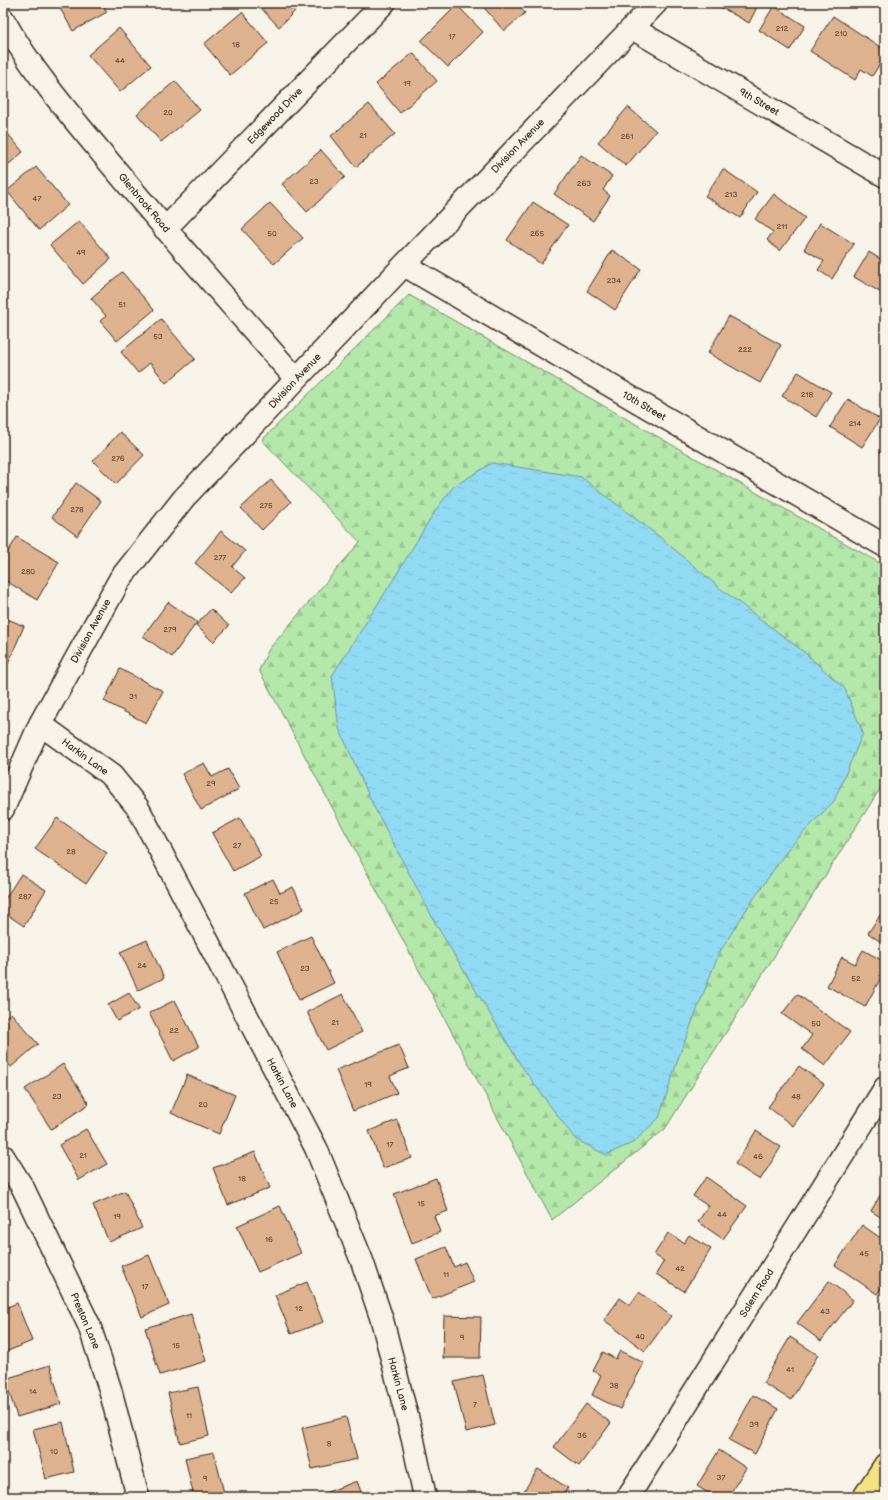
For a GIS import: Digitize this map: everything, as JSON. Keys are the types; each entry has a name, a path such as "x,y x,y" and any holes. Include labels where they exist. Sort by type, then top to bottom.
{"main road":[{"path":"864,1497 885,1465"}],"street":[{"name":"Edgewood Drive","path":"165,230 384,3"},
{"name":"Division Avenue","path":"3,809 40,724 120,579 184,498 404,265 656,3"},
{"name":"Glenbrook Road","path":"3,19 15,40 53,92 165,230 296,379"},
{"name":"9th Street","path":"632,28 885,176"},
{"name":"10th Street","path":"404,265 885,546"},
{"name":"Harkin Lane","path":"40,724 112,776 138,808 316,1148 362,1261 382,1320 413,1440 424,1497"},
{"name":"Salem Road","path":"628,1497 885,1088"},
{"name":"Preston Lane","path":"3,1156 23,1188 88,1325 110,1389 138,1497"}],"green space":[{"path":"409,295 885,566 885,781 665,1129 552,1220 259,670 269,649 360,542 262,440"}],"water":[{"path":"492,463 581,477 661,538 721,589 804,652 845,689 863,733 834,801 788,849 748,907 719,953 678,1059 659,1118 634,1142 606,1155 575,1139 520,1064 437,926 373,805 339,728 332,676 435,511 453,487"}],"building":[{"path":"57,3 102,3 107,12 73,31"},
{"path":"256,3 303,3 279,27"},
{"path":"480,3 516,3 525,13 504,31"},
{"path":"715,3 759,3 749,23"},
{"path":"457,5 483,32 448,67 421,41"},
{"path":"774,6 805,26 790,50 759,30"},
{"path":"242,12 268,43 230,75 204,44"},
{"path":"833,16 885,50 885,56 872,76 861,69 855,80 810,51"},
{"path":"119,28 151,66 120,92 88,55"},
{"path":"413,53 437,81 400,113 376,84"},
{"path":"175,81 200,110 161,142 137,114"},
{"path":"369,104 395,134 356,167 331,136"},
{"path":"628,107 656,131 626,166 598,142"},
{"path":"3,128 23,152 3,169"},
{"path":"321,150 345,177 307,212 282,184"},
{"path":"581,155 612,176 603,190 610,196 593,221 554,194"},
{"path":"36,167 68,205 39,230 7,191"},
{"path":"723,169 757,192 740,218 705,196"},
{"path":"774,194 805,218 780,251 767,240 773,232 755,219"},
{"path":"533,202 568,225 541,264 507,240"},
{"path":"270,203 303,238 274,264 242,229"},
{"path":"79,221 111,259 83,284 50,245"},
{"path":"820,223 854,244 832,279 818,270 824,261 804,249"},
{"path":"612,250 641,269 615,310 587,291"},
{"path":"869,252 885,262 885,295 854,277"},
{"path":"122,272 154,310 117,341 100,321 106,316 91,298"},
{"path":"729,316 781,345 760,383 708,353"},
{"path":"161,319 195,359 166,383 150,363 138,373 121,352"},
{"path":"798,372 831,392 816,417 782,396"},
{"path":"848,399 880,419 862,447 830,427"},
{"path":"120,432 144,455 116,484 93,461"},
{"path":"885,444 885,455 880,452"},
{"path":"271,480 291,502 262,530 241,508"},
{"path":"76,483 101,501 77,536 52,517"},
{"path":"221,531 245,551 232,567 245,578 231,593 195,563"},
{"path":"17,537 59,562 37,600 3,579 3,560"},
{"path":"168,602 197,622 172,657 143,636"},
{"path":"211,609 229,626 213,642 196,625"},
{"path":"3,617 24,626 8,664 3,662"},
{"path":"120,669 163,691 146,723 104,701"},
{"path":"204,763 212,777 228,769 239,789 201,810 182,774"},
{"path":"57,818 107,853 86,884 35,849"},
{"path":"240,818 261,856 233,871 212,833"},
{"path":"21,874 46,890 24,926 3,912 3,902"},
{"path":"273,879 280,893 293,887 304,909 263,930 245,893"},
{"path":"885,908 885,945 868,933"},
{"path":"311,936 334,983 299,1000 277,952"},
{"path":"147,940 164,978 138,990 120,952"},
{"path":"863,950 885,962 885,970 865,1007 827,986 842,957 855,964"},
{"path":"129,993 139,1009 117,1021 108,1005"},
{"path":"343,994 362,1032 326,1050 307,1012"},
{"path":"797,994 850,1032 825,1066 802,1049 812,1035 782,1014"},
{"path":"175,1000 199,1047 173,1061 149,1013"},
{"path":"11,1013 38,1044 11,1067 3,1057 3,1019"},
{"path":"399,1045 409,1068 390,1076 397,1093 353,1111 336,1070"},
{"path":"63,1064 89,1104 51,1129 25,1089"},
{"path":"799,1066 824,1084 793,1126 768,1107"},
{"path":"187,1075 235,1095 219,1134 171,1113"},
{"path":"397,1120 412,1158 383,1168 369,1131"},
{"path":"86,1129 107,1164 79,1180 59,1145"},
{"path":"756,1131 781,1147 760,1180 735,1164"},
{"path":"255,1152 270,1188 228,1205 213,1168"},
{"path":"706,1177 747,1206 723,1239 698,1222 708,1206 693,1196"},
{"path":"436,1178 448,1211 434,1216 440,1232 412,1243 394,1194"},
{"path":"885,1187 885,1220 871,1211"},
{"path":"125,1191 142,1228 109,1242 93,1205"},
{"path":"280,1206 301,1253 258,1272 237,1226"},
{"path":"862,1225 885,1241 885,1282 877,1294 835,1265"},
{"path":"668,1233 684,1243 689,1235 711,1249 684,1291 656,1274 664,1261 654,1255"},
{"path":"446,1247 454,1267 465,1262 474,1282 432,1299 416,1259"},
{"path":"149,1255 169,1305 142,1317 121,1266"},
{"path":"829,1281 853,1300 821,1341 797,1323"},
{"path":"307,1282 323,1322 291,1334 275,1295"},
{"path":"639,1292 671,1316 645,1351 604,1320 620,1298 630,1305"},
{"path":"17,1303 32,1341 3,1353 3,1309"},
{"path":"191,1314 206,1361 160,1375 145,1328"},
{"path":"444,1316 481,1317 480,1358 443,1358"},
{"path":"790,1337 818,1355 791,1400 763,1383"},
{"path":"620,1351 644,1363 620,1409 592,1395 601,1375 593,1371 603,1352 616,1359"},
{"path":"50,1365 61,1404 17,1417 5,1379"},
{"path":"483,1375 495,1425 466,1432 454,1382"},
{"path":"198,1387 209,1436 180,1443 168,1393"},
{"path":"753,1395 778,1409 755,1454 729,1440"},
{"path":"586,1404 611,1423 579,1466 554,1447"},
{"path":"346,1417 357,1459 312,1469 302,1428"},
{"path":"63,1422 74,1472 46,1479 33,1429"},
{"path":"719,1450 746,1468 728,1497 714,1497 697,1486"},
{"path":"214,1452 225,1497 194,1497 185,1458"},
{"path":"538,1469 568,1488 561,1497 520,1497"},
{"path":"357,1481 363,1497 320,1497 319,1495"}]}
